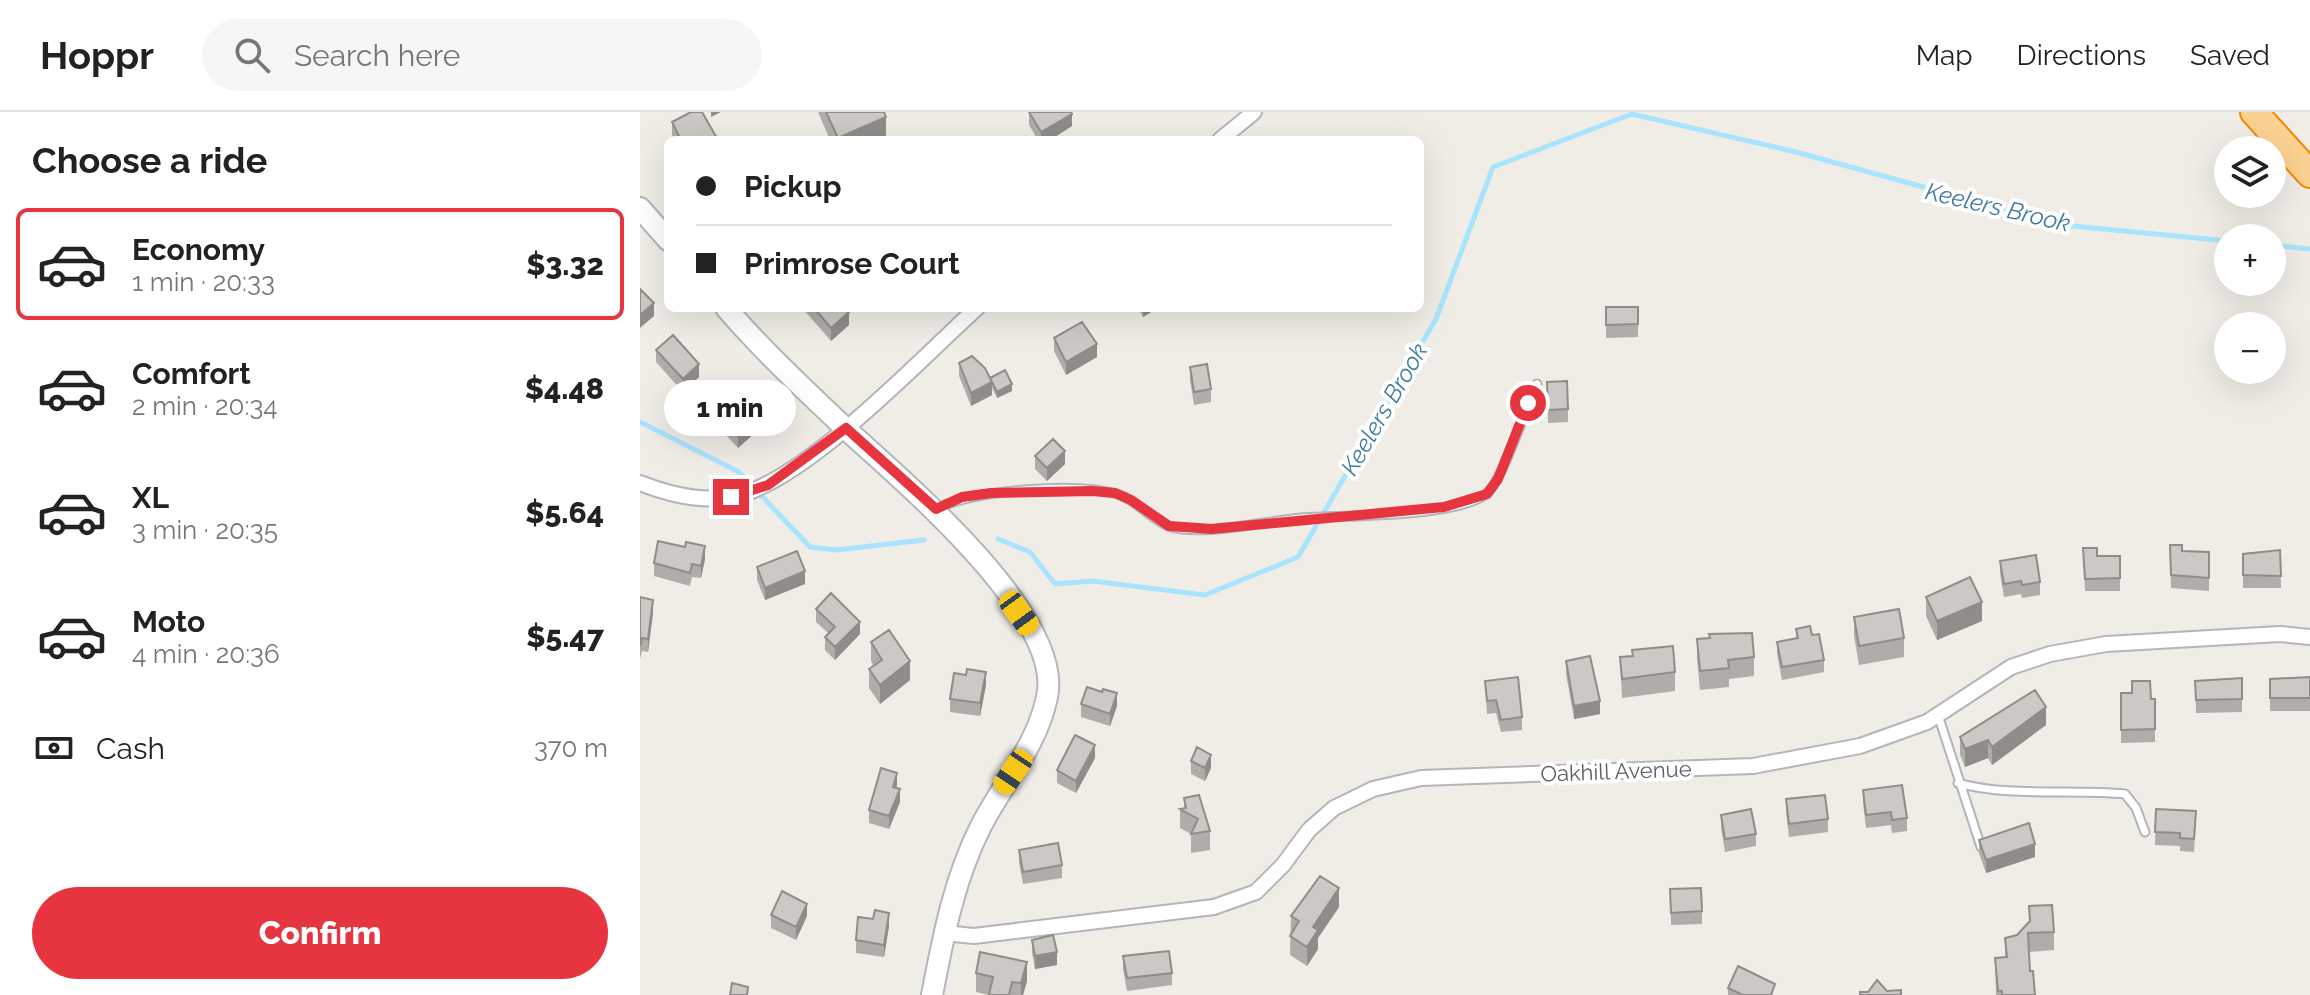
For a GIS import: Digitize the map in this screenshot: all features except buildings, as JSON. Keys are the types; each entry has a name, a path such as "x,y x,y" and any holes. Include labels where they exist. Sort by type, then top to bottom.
{"highway":[{"path":"2254,112 2310,174"}],"main road":[{"path":"640,208 664,235"},
{"path":"730,312 846,428 936,509 989,571 1035,633 1045,656 1049,680 1036,733 980,827 963,867 944,933 932,995"}],"street":[{"path":"1225,136 1254,112"},
{"path":"640,483 697,498 731,497 754,490 846,428 973,312"},
{"name":"Oakhill Avenue","path":"944,933 974,936 1214,907 1256,892 1283,865 1309,830 1334,808 1373,789 1421,778 1753,766 1860,746 1938,715 2011,667 2050,654 2106,644 2280,634 2310,637"}],"lane":[{"path":"936,509 962,497 1069,490 1115,493 1169,526 1212,529 1444,507 1487,494 1498,479 1537,384"},
{"path":"1938,715 1981,847"},
{"path":"1958,783 1981,790 2072,789 2125,794 2136,808 2145,832"}],"waterway":[{"name":"Keelers Brook","path":"998,539 1030,552 1055,584 1092,581 1205,595 1298,557 1436,319 1493,167 1632,114 1796,152 2062,225 2214,240"},
{"name":"Keelers Brook","path":"2286,246 2310,249"},
{"name":"Keelers Brook","path":"640,422 739,472 810,547 836,550 924,540"}],"route":[{"path":"731,497 768,485 846,428 936,509 962,497 991,493 1092,491 1115,493 1131,500 1169,526 1212,529 1444,507 1487,494 1498,479 1528,403"}]}
